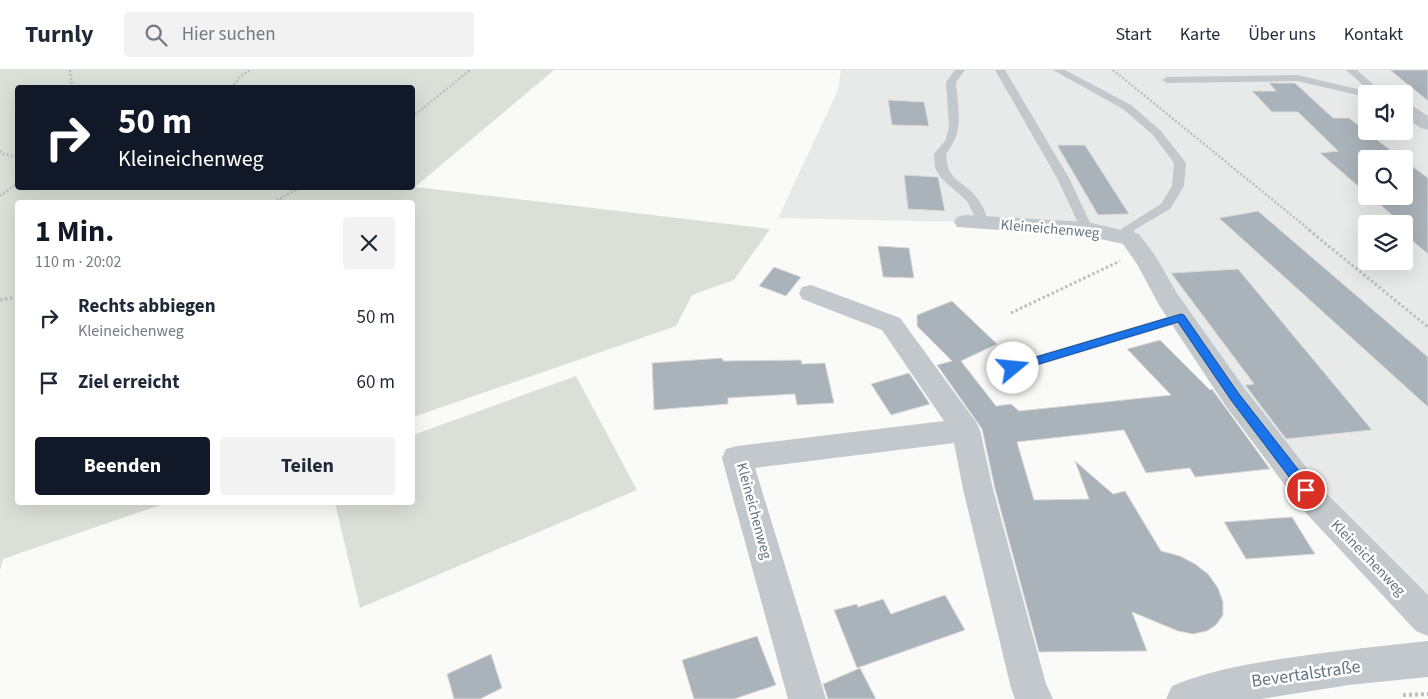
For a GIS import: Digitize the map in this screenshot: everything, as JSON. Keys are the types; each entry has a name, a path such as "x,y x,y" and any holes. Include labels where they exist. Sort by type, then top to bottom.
{"street":[{"path":"1413,115 1428,124"},
{"name":"Kleineichenweg","path":"974,223 1088,229 1130,239 1148,262 1181,318 1235,397 1316,503 1428,619"},
{"path":"811,293 891,324 966,430 978,489 1034,699"},
{"name":"Kleineichenweg","path":"807,699 737,458 966,430"},
{"name":"Bevertalstraße","path":"1185,699 1246,683 1349,667 1428,659"}],"lane":[{"path":"960,70 950,82 954,128 950,141 940,154 939,160 947,178 972,199 974,223"},
{"path":"1000,70 1064,178 1088,229"},
{"path":"1058,70 1127,107 1157,133 1180,163 1178,186 1166,206 1127,228 1130,239"},
{"path":"1351,70 1368,85"},
{"path":"1167,80 1297,78 1358,92"},
{"path":"1013,368 1181,318"}],"path":[{"path":"70,70 72,85"},
{"path":"233,85 250,70"},
{"path":"415,116 470,70"},
{"path":"1113,70 1428,327"},
{"path":"0,150 3,154 15,157"},
{"path":"0,196 15,185"},
{"path":"277,200 296,190"},
{"path":"1010,313 1120,260 1148,262"},
{"path":"0,300 15,298"}],"shaded area":[{"path":"0,70 554,70 415,187 770,229 734,280 692,295 676,326 415,416 415,200 15,200 15,505 160,505 3,559 0,570"},
{"path":"841,70 1428,70 1428,595 1402,571 1367,556 1131,239 965,222 778,218 838,90"},
{"path":"576,376 637,490 360,608 335,505 415,505 415,434"}],"building":[{"path":"1390,70 1428,70 1428,101 1413,89 1413,85 1408,85"},
{"path":"1269,83 1295,83 1333,118 1349,118 1358,125 1358,140 1377,140 1390,150 1358,150 1358,186 1320,153 1338,151 1298,112 1272,112 1252,91 1276,91"},
{"path":"888,100 924,102 929,126 892,125"},
{"path":"1057,145 1085,145 1129,214 1098,215"},
{"path":"1413,167 1428,178 1428,254 1413,242 1413,215 1392,215 1380,205 1413,205"},
{"path":"904,175 938,177 945,211 908,209"},
{"path":"1258,211 1428,357 1428,407 1219,218"},
{"path":"878,246 909,248 914,278 883,277"},
{"path":"774,267 801,277 786,296 759,286"},
{"path":"1238,269 1372,430 1286,439 1245,385 1254,384 1171,273"},
{"path":"952,301 997,344 961,361 996,406 1011,404 1019,411 1171,395 1127,349 1160,340 1210,390 1212,389 1270,469 1195,477 1190,468 1146,473 1124,430 1017,442 1034,500 1089,499 1075,461 1113,494 1125,491 1161,551 1180,556 1195,564 1208,574 1218,588 1223,602 1223,615 1216,625 1207,631 1193,634 1178,631 1132,612 1147,651 1039,652 995,489 982,429 937,365 952,361 917,326 917,315"},
{"path":"722,358 723,361 801,360 802,364 825,363 834,403 797,405 795,394 728,398 728,404 654,410 652,363"},
{"path":"909,373 930,404 891,415 871,384"},
{"path":"1292,517 1315,554 1246,559 1224,522"},
{"path":"945,595 965,630 857,668 834,610 857,604 858,607 883,599 891,614"},
{"path":"757,636 776,685 734,699 694,699 682,660"},
{"path":"491,654 502,688 480,699 454,699 447,674"},
{"path":"860,668 876,699 828,699 823,684"}],"route":[{"path":"1013,368 1181,318 1235,397 1306,490"}]}
